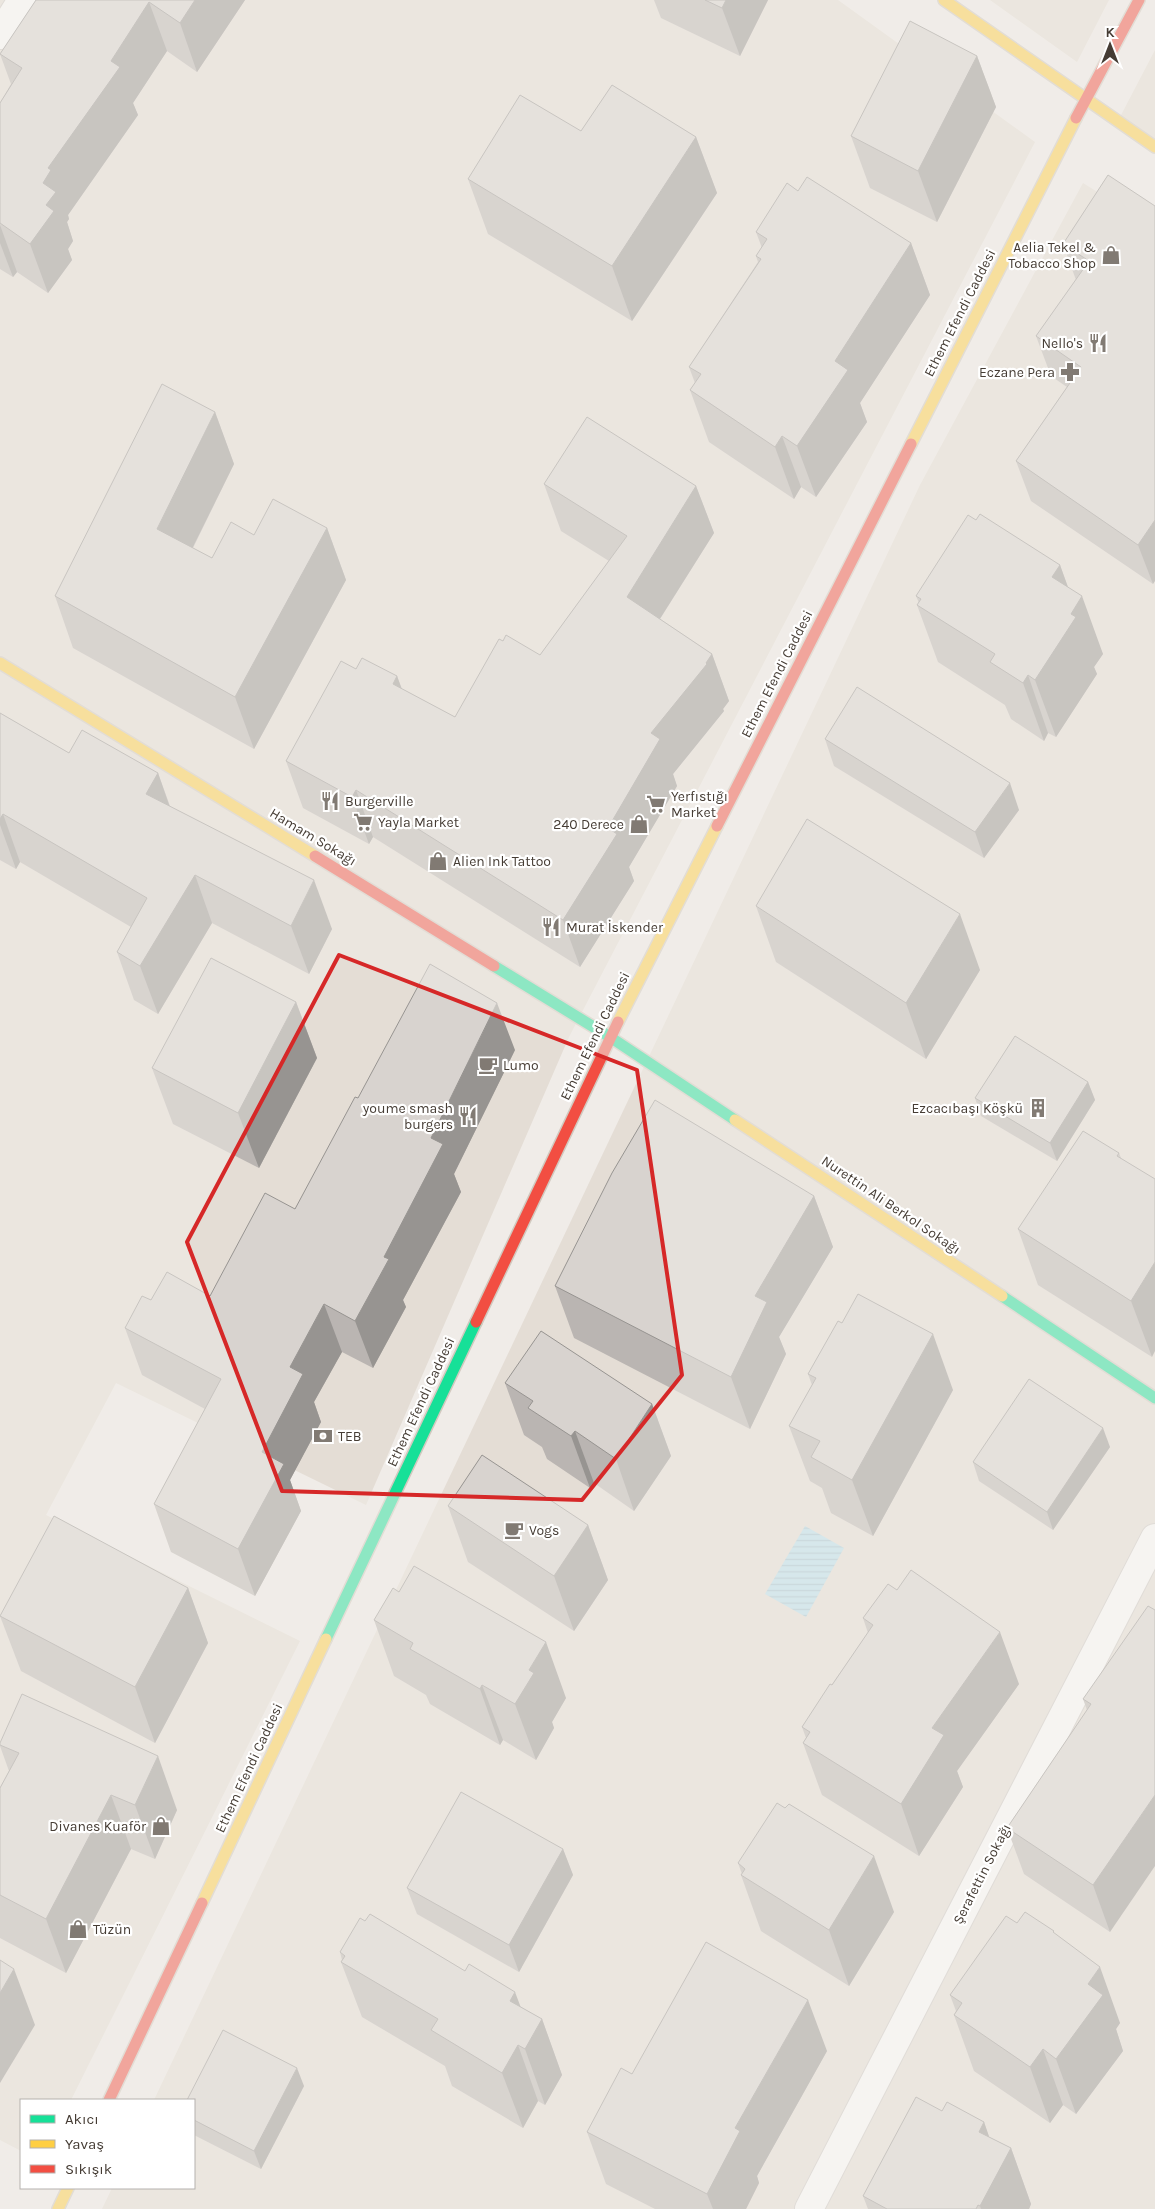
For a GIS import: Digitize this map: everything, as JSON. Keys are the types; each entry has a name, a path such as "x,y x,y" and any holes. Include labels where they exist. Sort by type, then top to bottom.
{"main road":[{"path":"944,0 1155,147"},
{"name":"Ethem Efendi Caddesi","path":"109,2099 610,1037 1085,100 1139,0"},
{"name":"Hamam Sokağı","path":"0,663 610,1037"},
{"name":"Nurettin Ali Berkol Sokağı","path":"610,1037 1155,1398"},
{"path":"58,2209 68,2189"}],"street":[{"path":"0,35 22,0"},
{"name":"Şerafettin Sokağı","path":"809,2209 1155,1538"}],"highlighted area":[{"path":"339,955 637,1070 682,1375 582,1500 282,1491 187,1242"}],"shaded area":[{"path":"0,0 838,0 1035,142 569,1037 366,1505 116,1383 46,1515 300,1641 71,2099 20,2099 20,2150 0,2140"},
{"path":"990,0 1109,0 1077,62"},
{"path":"1155,50 1155,140 1120,117"},
{"path":"1083,183 1155,228 1155,2209 102,2209 112,2189 195,2189 195,2099 154,2099 920,485"}],"water":[{"path":"805,1526 844,1548 806,1617 765,1594"}],"building":[{"path":"36,0 195,0 180,23 149,2 111,61 120,67 48,168 51,170 43,183 56,192 46,205 54,211 30,244 0,223 0,103 22,68 0,54"},
{"path":"705,0 726,0 722,8"},
{"path":"910,21 977,56 918,171 851,136"},
{"path":"612,85 696,137 612,266 468,179 520,95 581,131"},
{"path":"1108,175 1155,206 1155,520 1138,545 1016,461 1081,367 1036,336 1089,261 1063,244"},
{"path":"807,177 911,243 835,361 848,370 797,446 782,436 775,447 690,390 701,374 689,367 761,259 756,256 767,239 756,232 787,183 798,191"},
{"path":"162,384 215,412 157,529 212,558 231,522 254,535 273,499 327,528 235,697 55,596"},
{"path":"587,417 696,486 627,597 712,654 707,664 651,733 660,739 608,828 617,834 563,920 356,790 352,797 286,761 341,661 356,669 362,658 397,676 393,684 455,717 499,639 503,641 506,635 540,655 627,536 544,484"},
{"path":"980,514 1060,565 1052,577 1082,596 1071,614 1076,617 1035,680 1028,675 1023,683 990,662 995,654 917,605 921,599 916,596 968,515 976,520"},
{"path":"857,687 1010,783 975,832 825,739"},
{"path":"0,713 69,753 82,730 158,773 146,794 314,880 291,926 195,875 140,966 117,952 147,898 3,814 0,819"},
{"path":"807,819 960,914 906,1003 756,906"},
{"path":"211,958 296,1002 238,1113 152,1068"},
{"path":"430,964 497,1003 431,1138 443,1144 384,1257 389,1259 355,1321 324,1304 290,1367 303,1374 262,1452 284,1464 238,1549 154,1504 221,1379 125,1328 142,1296 151,1300 167,1272 210,1296 265,1193 295,1209 355,1097 358,1098"},
{"name":"Ezcacıbaşı Köşkü","path":"1015,1036 1088,1082 1050,1143 975,1098"},
{"path":"655,1100 814,1196 755,1296 767,1302 731,1377 555,1286 612,1173"},
{"path":"1083,1131 1119,1153 1117,1156 1155,1179 1155,1262 1131,1301 1018,1229"},
{"path":"858,1294 933,1334 852,1480 811,1457 820,1441 789,1426 816,1378 808,1374 838,1321 842,1323"},
{"path":"541,1331 652,1404 616,1459 575,1431 571,1436 528,1408 533,1401 505,1383"},
{"path":"1029,1379 1103,1428 1047,1512 973,1462"},
{"path":"482,1455 588,1525 554,1576 448,1506"},
{"path":"54,1516 188,1588 135,1687 0,1616"},
{"path":"414,1566 546,1642 529,1670 534,1673 515,1704 482,1685 480,1689 410,1649 413,1643 374,1620 393,1588 399,1592"},
{"path":"911,1570 1000,1632 932,1728 944,1735 901,1804 803,1743 810,1732 802,1727 830,1684 832,1685 873,1625 863,1618 888,1584 897,1590"},
{"path":"1148,1606 1155,1610 1155,1795 1093,1885 1007,1828 1091,1704 1083,1699"},
{"path":"22,1694 158,1756 135,1805 111,1795 46,1919 0,1895 0,1788 19,1753 0,1745 0,1743"},
{"path":"461,1792 563,1849 509,1945 407,1888"},
{"path":"777,1803 785,1808 789,1804 874,1856 829,1930 741,1875 745,1869 738,1863"},
{"path":"1025,1912 1054,1931 1100,1967 1088,1984 1103,1995 1056,2059 1043,2049 1030,2067 954,2015 962,2003 950,1995 1006,1916 1017,1923"},
{"path":"370,1914 465,1971 469,1964 515,1992 510,2001 542,2019 525,2049 518,2045 502,2073 431,2030 438,2019 341,1962 345,1956 340,1952 360,1918 365,1921"},
{"path":"706,1942 808,2000 735,2128 740,2131 707,2194 587,2132 621,2068 632,2074"},
{"path":"0,1960 14,1969 0,1993"},
{"path":"223,2030 297,2068 254,2151 195,2121 195,2099 188,2099"},
{"path":"916,2097 942,2111 947,2102 984,2122 979,2132 1011,2148 980,2206 978,2205 976,2209 887,2209 863,2196"}],"traffic: fast":[{"path":"494,966 610,1037 735,1120"},
{"path":"1002,1296 1155,1398"},
{"path":"326,1639 476,1322"}],"traffic: slow":[{"path":"944,0 1155,147"},
{"path":"911,444 1076,118"},
{"path":"0,663 315,856"},
{"path":"618,1022 717,826"},
{"path":"735,1120 1002,1296"},
{"path":"202,1903 326,1639"},
{"path":"58,2209 68,2189"}],"traffic: jam":[{"path":"1076,118 1139,0"},
{"path":"717,826 911,444"},
{"path":"315,856 494,966"},
{"path":"476,1322 618,1022"},
{"path":"109,2099 202,1903"}],"place":[{"name":"Aelia Tekel & Tobacco Shop","path":"1111,255"},
{"name":"Nello's","path":"1098,343"},
{"name":"Eczane Pera","path":"1070,372"},
{"name":"Burgerville","path":"330,801"},
{"name":"Yerfıstığı Market","path":"656,804"},
{"name":"Yayla Market","path":"363,822"},
{"name":"240 Derece","path":"639,824"},
{"name":"Alien Ink Tattoo","path":"438,861"},
{"name":"Murat İskender","path":"551,927"},
{"name":"Lumo","path":"488,1065"},
{"name":"Ezcacıbaşı Köşkü","path":"1038,1108"},
{"name":"youme smash burgers","path":"468,1116"},
{"name":"TEB","path":"323,1436"},
{"name":"Vogs","path":"514,1530"},
{"name":"Divanes Kuaför","path":"161,1826"},
{"name":"Tüzün","path":"78,1929"}]}
